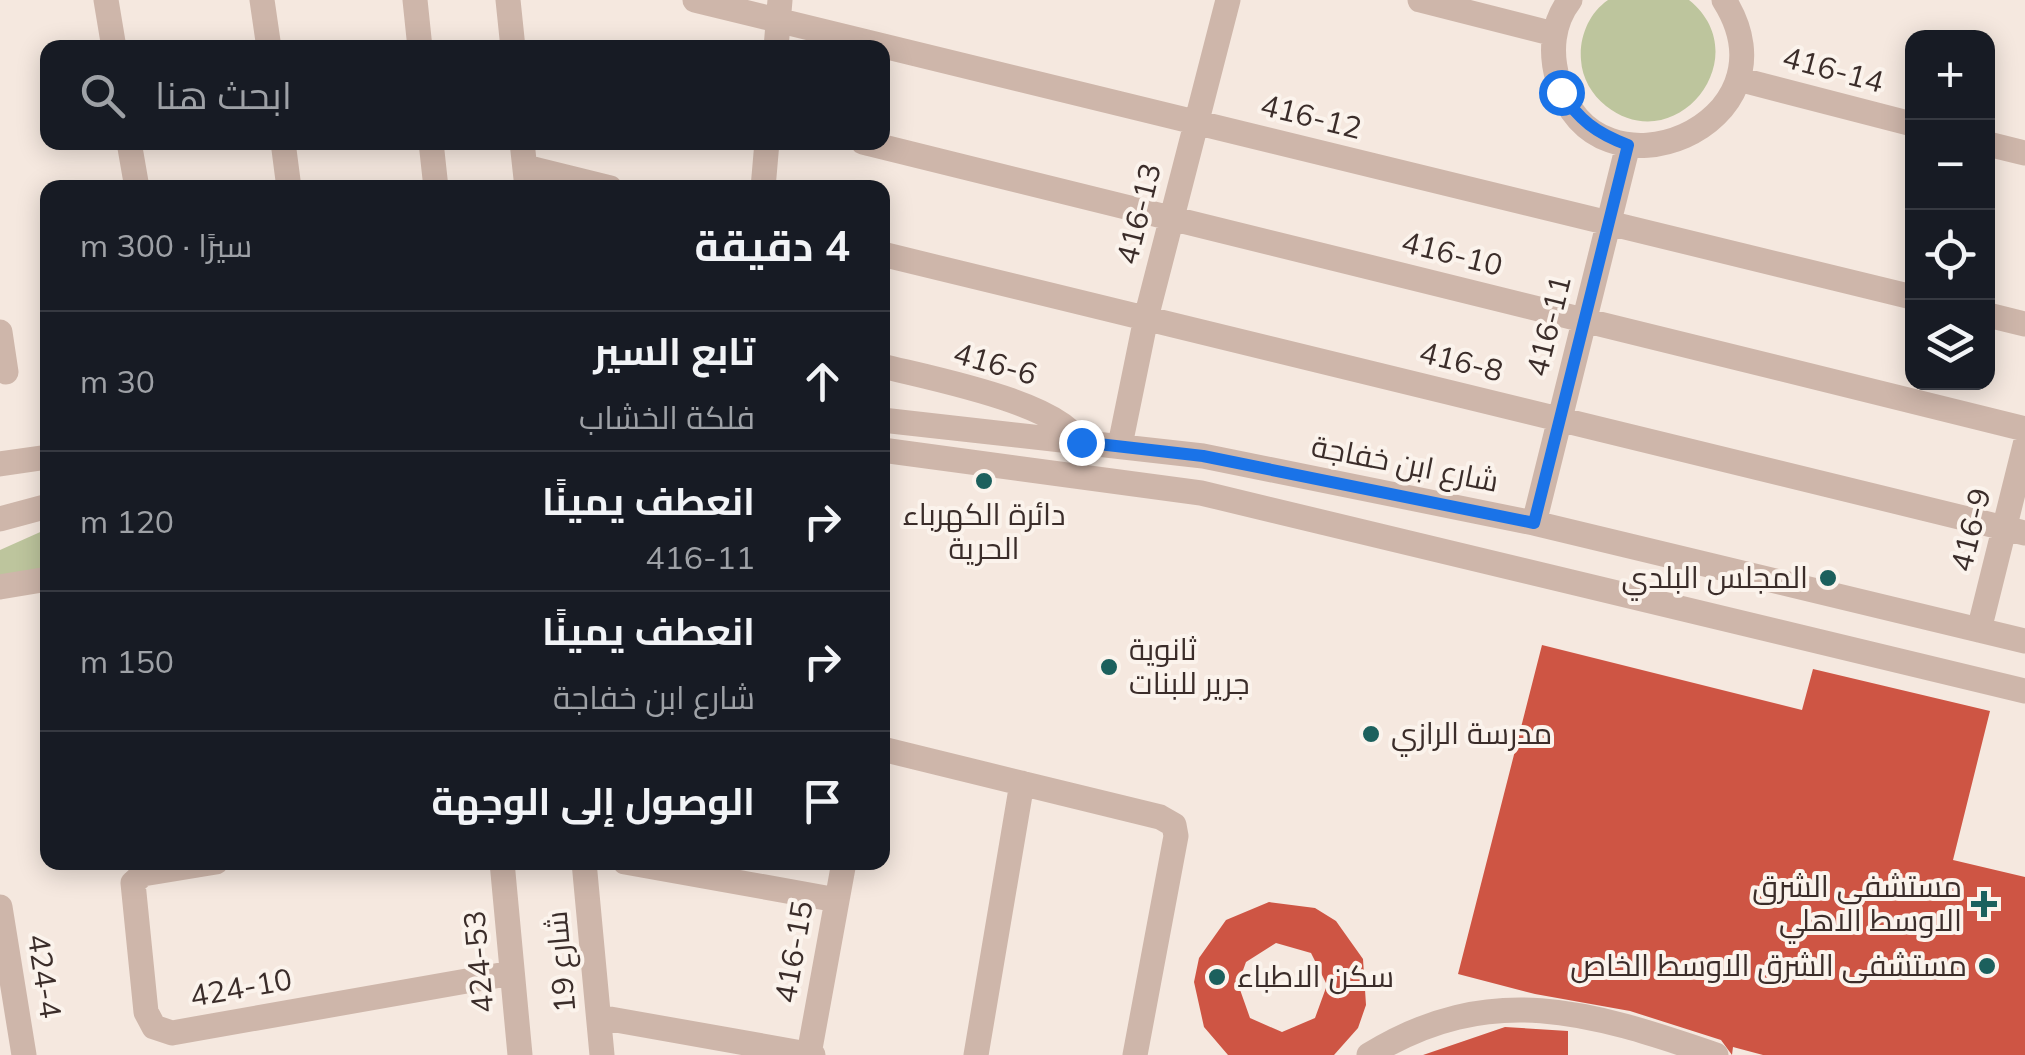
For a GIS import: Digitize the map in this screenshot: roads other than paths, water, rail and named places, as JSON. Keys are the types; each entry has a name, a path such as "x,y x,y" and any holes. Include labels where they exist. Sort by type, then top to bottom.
{"street":[{"path":"106,0 113,40"},
{"path":"262,0 267,40"},
{"path":"415,0 419,40"},
{"path":"508,0 512,40"},
{"name":"416-12","path":"695,0 779,10 1196,122 1905,295"},
{"name":"416-13","path":"1120,446 1146,318 1228,0"},
{"path":"1420,0 1554,34"},
{"path":"1570,0 1554,34 1553,63 1569,104 1600,135 1628,145 1670,143 1707,125 1726,104 1738,79 1741,52 1737,26 1724,0"},
{"path":"777,40 779,10"},
{"name":"416-14","path":"1738,79 1905,122"},
{"name":"416-11","path":"1534,523 1628,145"},
{"path":"1995,146 2025,153"},
{"name":"416-10","path":"890,149 2025,428"},
{"path":"130,150 136,180"},
{"path":"284,150 289,180"},
{"path":"432,150 435,180"},
{"path":"764,180 766,150"},
{"path":"525,166 579,180"},
{"name":"416-8","path":"890,256 2015,530"},
{"path":"1995,317 2025,324"},
{"path":"0,332 6,372"},
{"name":"416-6","path":"890,368 1026,405 1056,420 1081,442"},
{"name":"شارع ابن خفاجة","path":"890,421 1203,456 1534,523 2025,641"},
{"path":"1078,475 1081,442"},
{"name":"416-9","path":"1979,630 2015,530 2025,445"},
{"path":"890,451 1201,493 2025,691"},
{"path":"0,464 40,459"},
{"path":"2,515 40,508"},
{"path":"0,587 40,580"},
{"path":"890,751 1160,817 1174,825 1176,836 1135,1055"},
{"path":"976,1055 1022,783"},
{"name":"424-10","path":"168,870 144,874 133,882 146,1012 154,1028 172,1033 512,973"},
{"name":"424-53","path":"503,870 520,1055"},
{"name":"شارع 19","path":"585,870 602,1055"},
{"path":"670,870 837,900"},
{"name":"416-15","path":"811,1054 843,870"},
{"name":"424-4","path":"0,907 24,1055"},
{"path":"1370,1055 1444,1018 1514,1008 1550,1009 1628,1025 1716,1055"},
{"path":"598,1017 811,1054"}],"place":[{"name":"دائرة الكهرباء الحرية","path":"984,481"},
{"name":"المجلس البلدي","path":"1828,578"},
{"name":"ثانوية جرير للبنات","path":"1109,667"},
{"name":"مدرسة الرازي","path":"1371,734"},
{"name":"مستشفى الشرق الاوسط الاهلي","path":"1984,904"},
{"name":"مستشفى الشرق الاوسط الخاص","path":"1987,966"},
{"name":"سكن الاطباء","path":"1217,977"}]}
